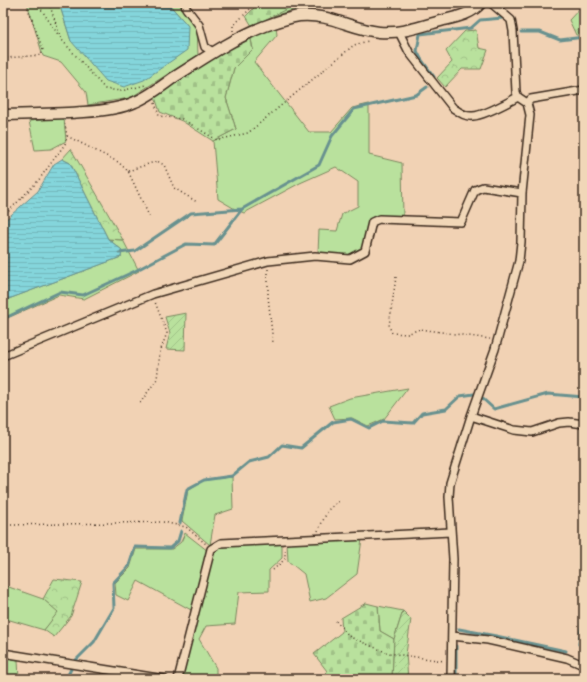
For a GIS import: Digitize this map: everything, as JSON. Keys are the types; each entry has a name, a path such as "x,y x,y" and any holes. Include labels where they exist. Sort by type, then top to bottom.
{"street":[{"path":"185,3 186,8 199,25 205,47 213,52"},
{"path":"3,115 64,114 106,110 135,102 149,89 230,42 282,19 300,16 317,16 330,18 378,32 399,32 463,15 477,8 481,3"},
{"path":"452,679 453,559 449,497 450,483 497,341 519,261 522,193 530,115 527,103 518,97 516,92 514,31 511,20 491,3"},
{"path":"399,32 409,52 453,108 461,114 472,116 484,113 518,97"},
{"path":"527,103 531,99 584,90"},
{"path":"3,356 153,294 268,261 315,256 350,259 365,251 372,222 379,219 461,222 475,190 483,187 522,193"},
{"path":"471,416 514,430 532,432 559,423 569,422 584,424"},
{"path":"178,679 211,549 221,543 451,532"},
{"path":"452,636 488,640 567,658 583,665 584,667"},
{"path":"3,653 164,679"}],"path":[{"path":"3,56 7,58 41,54 43,50 26,3"},
{"path":"36,3 61,39 105,89 121,91 149,89 159,116 182,119 217,140 248,133 354,46 370,40"},
{"path":"49,3 61,39"},
{"path":"230,42 234,26 256,3"},
{"path":"3,217 38,181 65,144 67,136 64,114"},
{"path":"67,136 118,162 128,172 150,218"},
{"path":"128,172 157,161 164,166 174,188 197,202"},
{"path":"268,261 268,296 273,343"},
{"path":"396,277 389,326 392,334 407,334 420,328 497,341"},
{"path":"140,403 157,378 160,352 167,333 153,294"},
{"path":"315,538 328,510 339,501"},
{"path":"11,525 164,522 186,527 211,549"},
{"path":"273,570 285,559 285,540"},
{"path":"336,621 350,637 388,653 452,662"}],"green space":[{"path":"27,3 59,3 71,41 188,26 168,3 181,3 180,4 197,28 198,55 130,98 88,105 86,92 61,62 43,56"},
{"path":"259,3 299,3 252,26 246,16"},
{"path":"281,3 312,3 310,5 273,16"},
{"path":"584,4 584,35 576,35 569,20"},
{"path":"276,27 277,35 254,62 309,132 331,132 352,108 369,104 369,155 402,163 403,218 372,217 366,231 362,249 349,255 318,253 319,230 337,231 342,214 358,206 358,182 336,167 300,183 244,213 218,199 213,141 236,129 226,98 234,68 253,49 250,35"},
{"path":"476,30 479,48 488,50 481,69 462,69 445,87 437,78 452,62 446,51 465,31"},
{"path":"250,35 253,49 234,68 226,98 236,129 213,141 182,121 160,112 155,97 216,55"},
{"path":"64,118 66,141 51,149 35,150 29,121"},
{"path":"71,149 123,240 108,239 70,163 62,159"},
{"path":"108,239 123,240 139,271 84,299 59,295 3,320 3,301 121,257 122,250"},
{"path":"186,313 185,350 166,349 170,333 165,317"},
{"path":"408,388 384,419 368,426 352,418 335,419 329,406 350,398"},
{"path":"232,477 233,509 215,515 210,545 182,521 188,490 204,480"},
{"path":"185,533 208,551 193,611 138,581 128,601 116,595 115,583 130,568 136,549 172,549 181,542"},
{"path":"362,539 357,574 326,598 310,602 304,574 288,561 287,543"},
{"path":"282,543 282,558 269,570 269,591 239,592 235,624 206,626 199,639 216,668 216,676 214,679 182,679 214,552 221,547"},
{"path":"54,579 82,582 71,616 54,637 44,630 58,612 43,599"},
{"path":"3,585 43,599 59,612 44,630 3,618"},
{"path":"366,603 378,606 380,631 394,639 392,679 325,678 327,671 314,654 342,632 341,618"},
{"path":"378,606 403,611 394,639 380,631"},
{"path":"403,611 411,619 406,654 408,679 392,679 394,639"},
{"path":"3,657 18,660 19,679 3,679"}],"water":[{"path":"59,3 168,3 188,26 187,50 144,80 124,87 106,81 71,41"},
{"path":"62,159 70,163 108,239 122,250 121,257 3,301 3,222 38,191 54,164"}],"waterway":[{"path":"434,77 417,51 420,34 471,28 480,20 503,18"},
{"path":"521,32 540,32 560,40 584,37"},
{"path":"119,253 135,251 191,213 242,209 319,165 332,136 354,109 416,95 427,87"},
{"path":"3,319 60,292 83,295 135,271 186,244 214,245 242,209"},
{"path":"180,523 187,489 204,480 232,476 249,462 269,457 282,445 301,448 333,422 351,419 369,428 383,421 413,423 422,413 446,409 460,396 474,394"},
{"path":"483,399 494,409 548,394 584,397"},
{"path":"75,661 94,642 114,608 113,583 129,566 135,547 170,548 178,541 181,531"},
{"path":"579,644 584,609"},
{"path":"459,629 566,651"},
{"path":"456,646 456,679"},
{"path":"66,679 71,669"}]}
